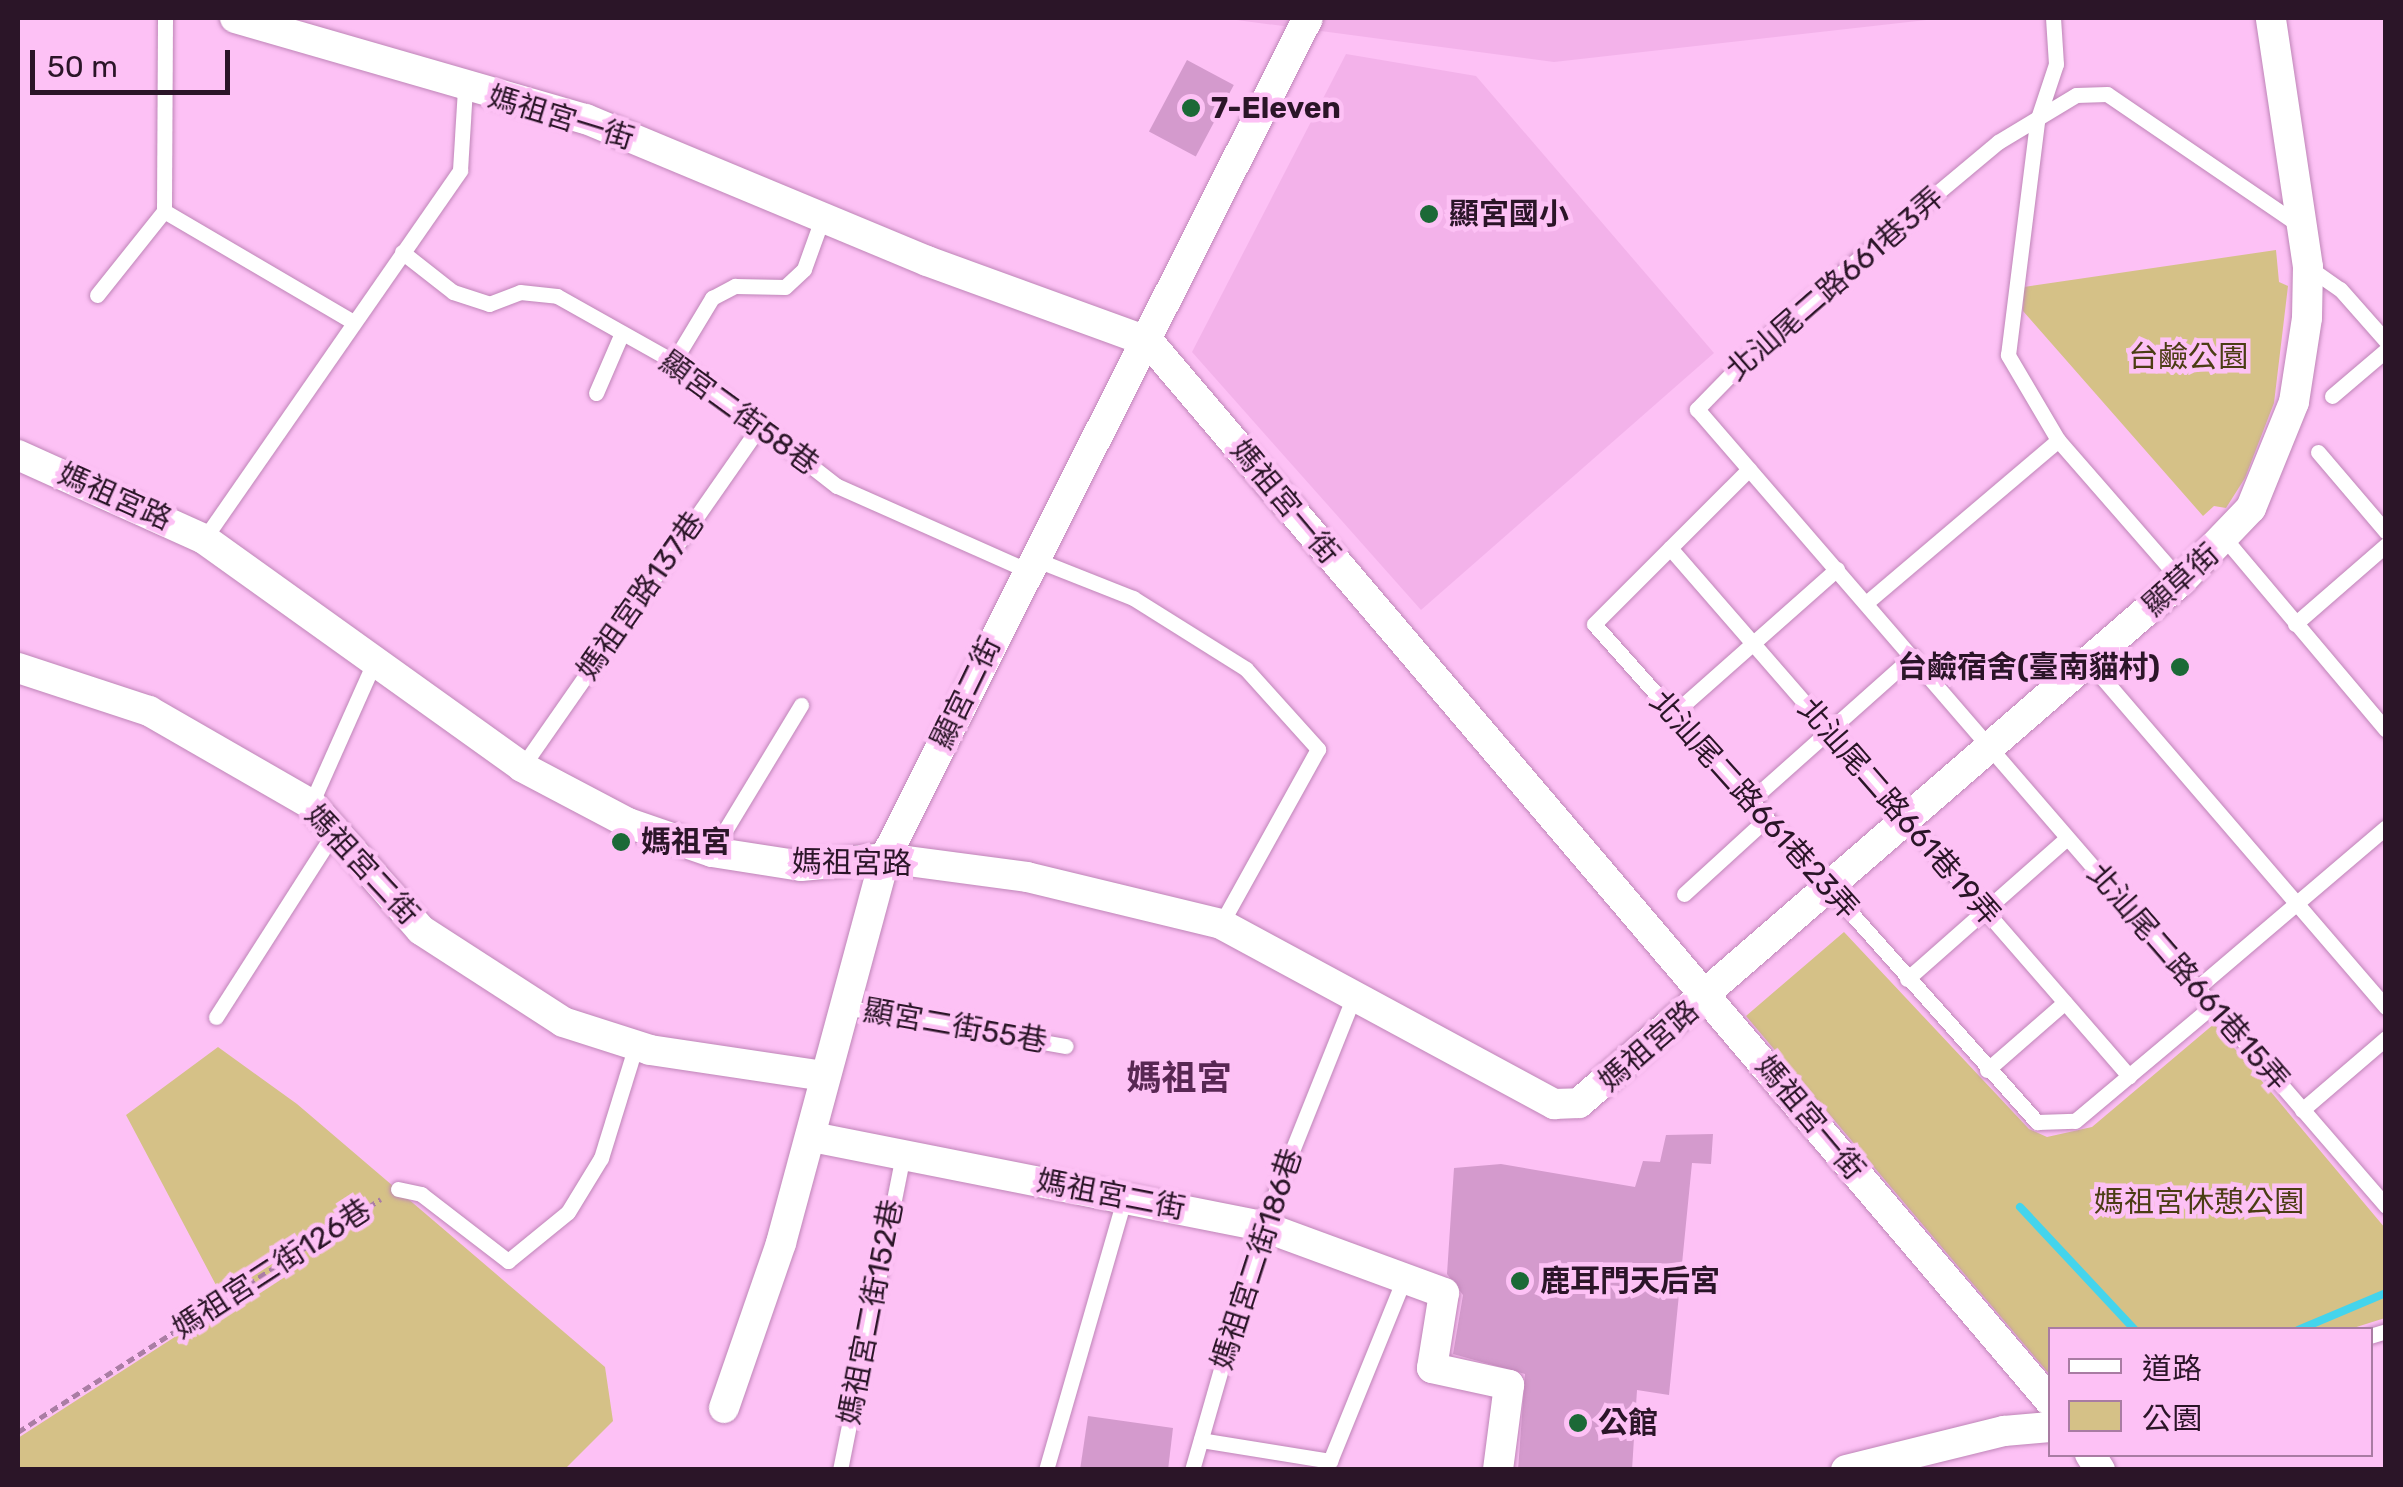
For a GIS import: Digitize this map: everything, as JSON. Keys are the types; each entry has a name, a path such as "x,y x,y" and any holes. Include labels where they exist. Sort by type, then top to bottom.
{"street":[{"name":"媽祖宮一街","path":"235,18 465,88 586,119 822,219 1149,342 2048,1400"},
{"name":"顯宮二街","path":"724,1408 812,1137 824,1076 885,858 1030,564 1149,342 1308,18"},
{"name":"顯草街","path":"1706,996 2226,540 2272,468 2294,402 2308,267 2271,18"},
{"name":"媽祖宮路","path":"20,463 204,538 376,658 522,767 628,823 712,852 801,866 885,858 1027,877 1220,924 1554,1104 1597,1094 1706,996"},
{"name":"媽祖宮二街","path":"18,668 149,711 312,804 422,930 563,1022 636,1045 824,1076"},
{"name":"媽祖宮二街","path":"812,1137 1262,1226 1444,1293 1432,1368 1508,1386 1498,1470"},
{"path":"1846,1470 2004,1431 2048,1427"}],"lane":[{"path":"97,296 164,211 166,18"},
{"path":"2052,18 2056,64 2037,121 2008,354 2058,440 2181,581"},
{"path":"204,538 350,320 460,170 465,88"},
{"name":"北汕尾二路661巷3弄","path":"1991,746 1697,409 1792,315 1998,142 2076,95 2106,94 2303,228"},
{"path":"164,211 350,320"},
{"path":"674,361 712,298 736,286 785,287 804,269 822,219"},
{"name":"顯宮二街58巷","path":"402,252 453,292 489,304 520,292 557,296 674,361 837,486 1030,564 1133,598 1246,669 1318,748 1220,924"},
{"path":"2308,267 2340,289 2386,342"},
{"path":"596,393 622,333"},
{"path":"2332,396 2386,350"},
{"name":"媽祖宮路137巷","path":"522,767 760,426"},
{"path":"1866,603 2058,440"},
{"path":"2318,452 2386,532"},
{"name":"北汕尾二路661巷23弄","path":"1749,469 1594,624 2037,1122 2074,1122 2129,1076"},
{"path":"2226,540 2386,730"},
{"path":"2295,624 2386,545"},
{"name":"北汕尾二路661巷19弄","path":"1670,548 2129,1076"},
{"path":"1673,714 1837,570"},
{"path":"1750,801 1913,656"},
{"path":"312,804 376,658"},
{"path":"2088,661 2386,1007"},
{"path":"712,852 801,705"},
{"name":"北汕尾二路661巷15弄","path":"1991,746 2386,1206"},
{"path":"1684,894 1766,819"},
{"path":"2198,988 2386,826"},
{"path":"216,1017 336,829"},
{"path":"1907,979 2068,838"},
{"name":"媽祖宮二街186巷","path":"1192,1470 1262,1226 1354,996"},
{"path":"1987,1070 2065,1002"},
{"path":"2129,1076 2212,1006"},
{"name":"顯宮二街55巷","path":"844,1007 1066,1046"},
{"path":"2302,1110 2386,1038"},
{"name":"媽祖宮二街126巷","path":"398,1189 421,1194 508,1261 568,1212 601,1158 636,1045"},
{"name":"媽祖宮二街152巷","path":"840,1470 903,1154"},
{"path":"1046,1470 1125,1197"},
{"path":"1201,1440 1330,1461 1403,1280"}],"path":[{"name":"媽祖宮二街126巷","path":"18,1432 398,1189"}],"shaded area":[{"path":"1222,18 1944,18 1554,62"},
{"name":"顯宮國小","path":"1346,54 1476,76 1714,353 1421,610 1192,352"}],"green space":[{"name":"台鹼公園","path":"2276,250 2279,282 2288,286 2274,403 2245,478 2226,508 2214,506 2203,516 2023,311 2024,287"},
{"name":"媽祖宮休憩公園","path":"1844,932 2029,1129 2047,1137 2092,1127 2214,1024 2385,1228 2385,1318 2356,1327 2048,1327 2048,1373 1746,1016"},
{"path":"218,1047 297,1104 605,1367 613,1421 565,1469 18,1470 18,1438 226,1304 126,1115"}],"building":[{"name":"7-Eleven","path":"1187,60 1234,85 1196,156 1149,132"},
{"name":"鹿耳門天后宮","path":"1713,1134 1711,1164 1692,1163 1669,1395 1637,1390 1632,1470 1518,1470 1525,1374 1453,1354 1463,1295 1447,1274 1454,1168 1501,1164 1635,1187 1643,1161 1660,1162 1666,1135"},
{"path":"1088,1416 1173,1428 1168,1470 1080,1470"}],"waterway":[{"path":"2020,1207 2132,1327"},
{"path":"2305,1327 2386,1293"}],"place":[{"name":"7-Eleven","path":"1191,108"},
{"name":"顯宮國小","path":"1429,214"},
{"name":"台鹼宿舍(臺南貓村)","path":"2180,667"},
{"name":"媽祖宮","path":"621,842"},
{"name":"鹿耳門天后宮","path":"1520,1281"},
{"name":"公館","path":"1578,1423"}],"district":[{"name":"媽祖宮","path":"1179,1078"}]}
